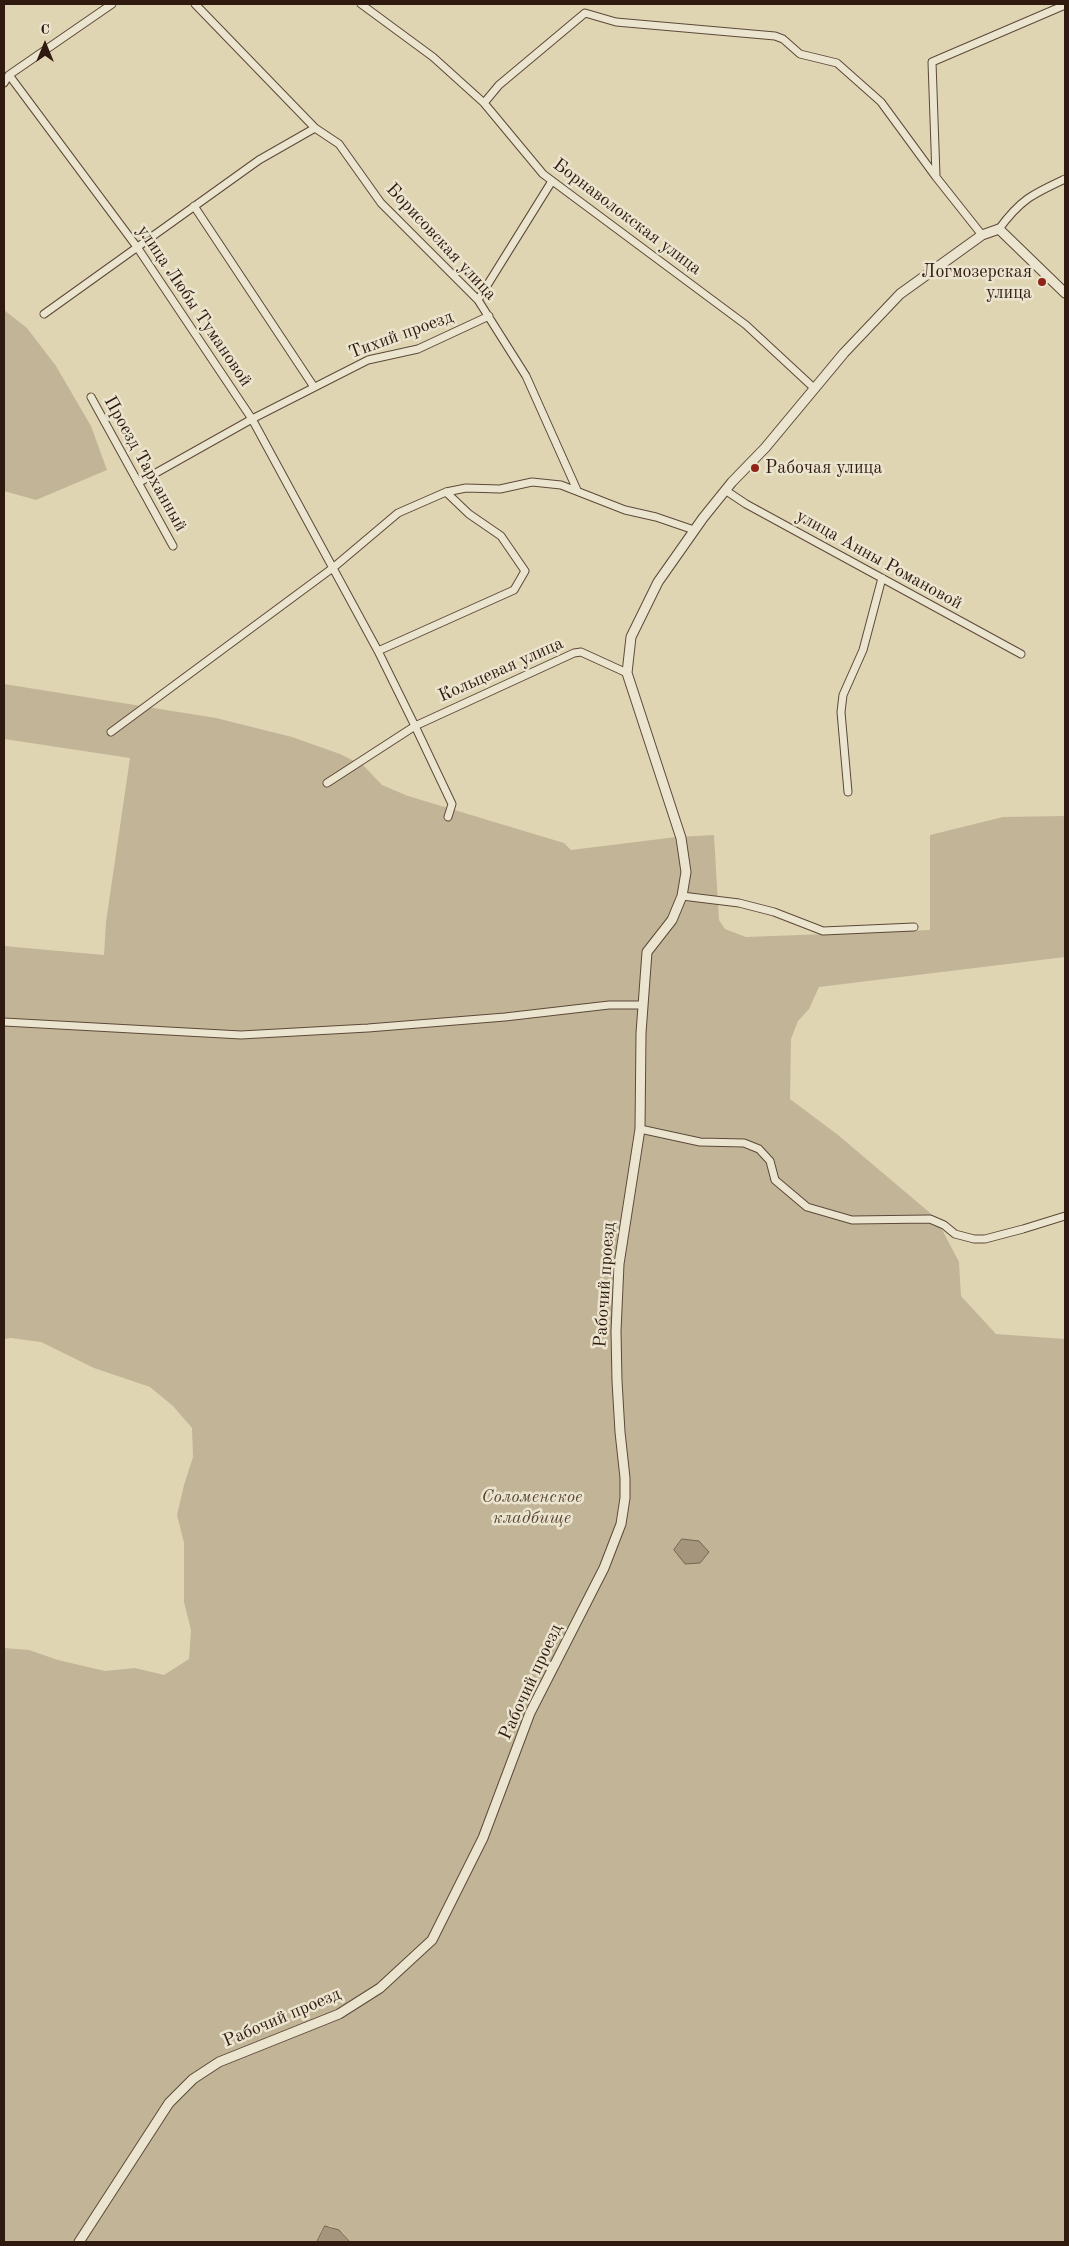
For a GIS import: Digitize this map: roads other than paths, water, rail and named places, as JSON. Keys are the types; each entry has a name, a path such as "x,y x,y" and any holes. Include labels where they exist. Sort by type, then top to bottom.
{"street":[{"path":"4,83 9,75 112,4"},
{"name":"Борисовская улица","path":"196,4 315,128 339,144 381,203 478,300 526,376 577,490"},
{"name":"Борнаволокская улица","path":"361,4 433,57 484,103 543,174 746,325 815,389"},
{"path":"936,177 932,62 1065,5"},
{"path":"484,103 499,85 585,13 616,22 775,36 783,39 800,54 837,63 881,102 936,177 982,235"},
{"name":"улица Любы Тумановой","path":"9,75 137,247 252,419 378,651"},
{"path":"44,314 259,160 315,128"},
{"path":"914,927 823,931 774,912 739,902 682,896 686,872 681,838 627,673 631,637 639,617 658,582 694,530 725,490 765,448 844,353 900,294 982,235 999,229 1014,208 1032,195 1065,179"},
{"path":"478,300 552,181"},
{"path":"194,206 314,387"},
{"path":"999,229 1065,293"},
{"name":"Тихий проезд","path":"138,484 252,419 368,360 418,348 489,316"},
{"name":"Проезд Тарханный","path":"90,397 173,546"},
{"path":"111,732 334,567 398,513 446,492 466,488 500,489 532,482 561,485 625,510 656,517 694,530"},
{"name":"улица Анны Романовой","path":"725,490 746,504 1020,654"},
{"path":"446,492 470,514 501,536 525,570 514,590 378,651 452,804 448,817"},
{"path":"848,792 841,712 843,695 863,650 882,578"},
{"name":"Кольцевая улица","path":"328,783 415,726 574,653 582,652 627,673"},
{"name":"Рабочий проезд","path":"79,2242 169,2103 193,2079 219,2062 339,2014 380,1988 432,1940 483,1838 530,1713 604,1568 621,1524 625,1478 617,1381 618,1273 640,1129 643,1005 647,952 672,920 682,896"},
{"path":"4,1022 241,1035 368,1028 505,1017 609,1005 643,1005"},
{"path":"640,1129 700,1142 744,1143 759,1149 770,1161 775,1180 808,1206 852,1220 930,1219 944,1225 955,1234 974,1239 985,1239 1065,1216"}],"place":[{"name":"Логмозерская улица","path":"1042,282"},
{"name":"Рабочая улица","path":"755,468"}],"park label":[{"name":"Соломенское кладбище","path":"532,1507"}]}
